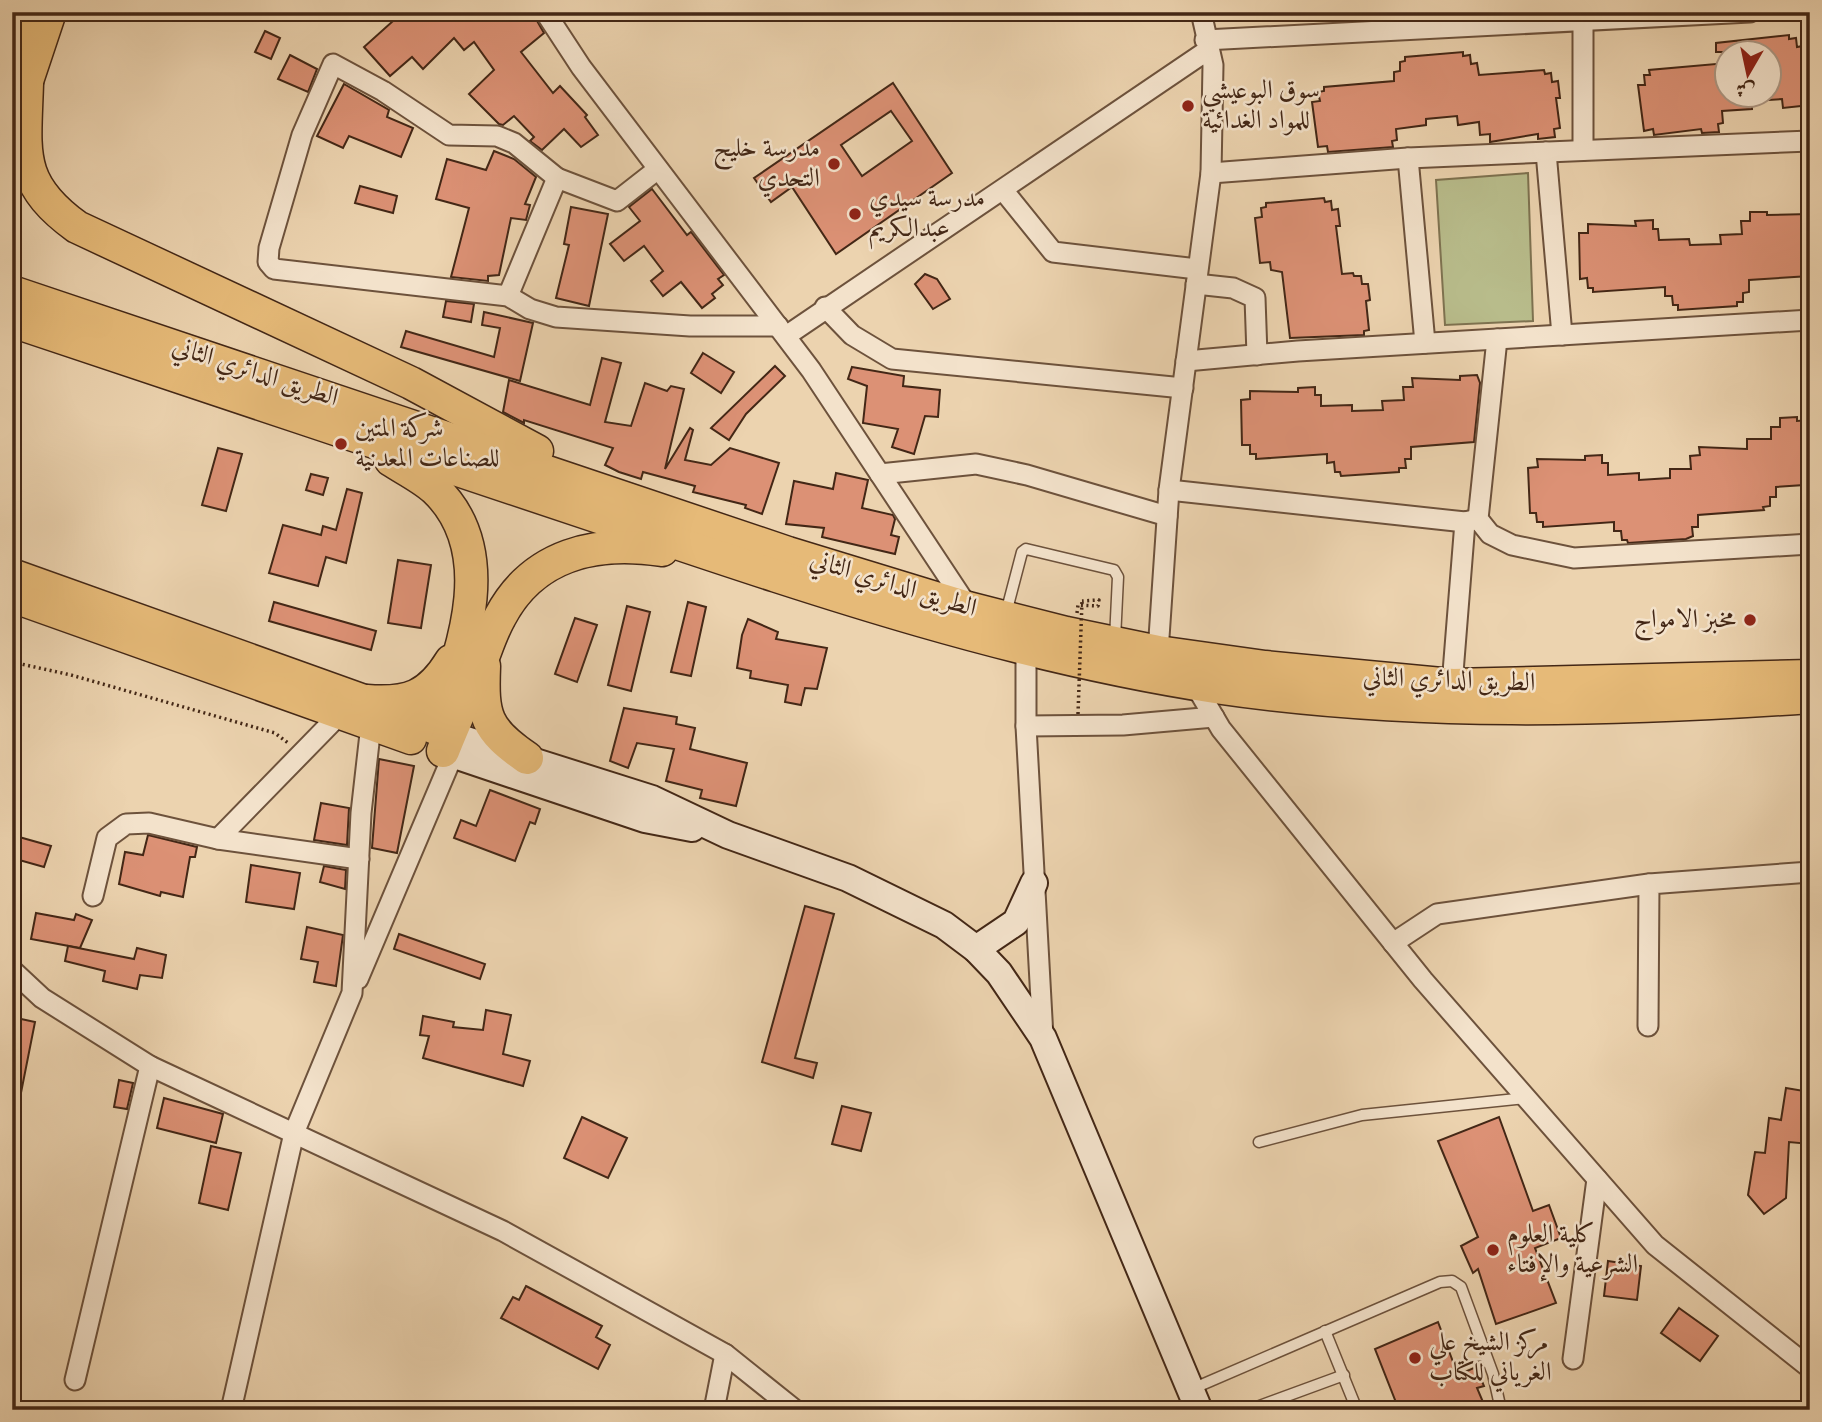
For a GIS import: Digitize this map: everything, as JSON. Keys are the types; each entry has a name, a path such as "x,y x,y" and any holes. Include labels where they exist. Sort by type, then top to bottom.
{"highway":[{"path":"20,70 26,161 35,188 56,212 77,227 411,383 619,494"},
{"name":"الطريق الدائري الثاني","path":"12,292 788,553 968,608 1115,643 1158,652 1342,676 1452,685 1809,695"},
{"name":"الطريق الدائري الثاني","path":"12,321 850,600 1026,650 1194,683 1278,695 1436,707 1525,710 1673,706 1809,695"},
{"path":"348,433 435,489 453,511 465,535 471,561 472,650 485,711 491,727 502,740 527,758"},
{"path":"369,713 414,698 472,650 500,617 518,589 543,568 575,551 616,547 657,550 736,563"},
{"path":"441,743 472,650"}],"main road":[{"path":"12,128 26,12"},
{"path":"20,70 51,12"},
{"path":"12,573 441,743 645,819 728,835"},
{"path":"12,597 339,715 369,713"},
{"path":"441,743 527,758 652,799 728,835 886,894 944,925 976,949 999,973 1043,1038 1195,1399"},
{"path":"976,949 1016,922 1034,883"}],"street":[{"path":"545,12 581,66 782,331 968,608"},
{"path":"1158,652 1169,490 1211,173 1213,65 1201,12"},
{"path":"659,169 615,202 556,177 514,143 498,136 450,136 383,91 331,65 302,135 267,258 271,267 508,296 530,309 556,317 782,331 825,307 1003,190 1207,45 1408,20 1583,19 1750,12"},
{"path":"1583,19 1583,150"},
{"path":"1211,173 1408,158 1810,141"},
{"path":"1546,152 1562,335"},
{"path":"1408,158 1425,343"},
{"path":"508,296 556,177"},
{"path":"1003,190 1053,252 1196,276 1255,298 1257,355"},
{"path":"825,307 852,335 892,359 1183,388"},
{"path":"1186,361 1425,343 1810,320"},
{"path":"1452,685 1471,520 1497,339"},
{"path":"880,474 976,464 1027,475 1167,516"},
{"path":"1169,490 1471,520 1512,545 1574,558 1810,544"},
{"path":"1026,650 1026,726 1043,1038"},
{"path":"1194,683 1213,717 1394,943 1655,1245 1810,1368"},
{"path":"352,993 369,713"},
{"path":"218,839 339,715"},
{"path":"1026,726 1124,725 1213,717"},
{"path":"231,1410 294,1133 352,993 441,743"},
{"path":"93,896 107,838 126,824 149,823 218,839 359,859"},
{"path":"1394,943 1437,914 1649,884 1810,872"},
{"path":"1648,1026 1649,884"},
{"path":"12,970 42,998 150,1066 503,1231 726,1354 795,1410"},
{"path":"75,1380 150,1066"},
{"path":"1573,1359 1597,1179"},
{"path":"714,1410 726,1354"}],"lane":[{"path":"1004,617 1022,552 1026,549 1117,573 1115,643"},
{"path":"1259,1142 1362,1115 1527,1098"},
{"path":"1195,1399 1325,1331 1440,1282 1452,1281 1461,1287 1493,1374 1502,1410"},
{"path":"1325,1331 1357,1410"},
{"path":"1254,1408 1344,1375"}],"path":[{"path":"1078,605 1098,606 1099,600 1082,601 1078,714"},
{"path":"12,662 71,675 275,733 304,751"}],"green space":[{"path":"1528,173 1533,321 1445,325 1436,180"}],"building":[{"path":"403,12 532,12 544,33 521,52 553,93 560,86 587,115 585,117 598,135 581,147 564,129 542,150 530,141 534,137 514,116 503,125 499,124 469,94 494,70 474,42 464,50 454,38 423,69 412,57 390,76 364,47"},
{"path":"265,31 280,38 271,59 255,52"},
{"path":"1789,35 1789,39 1796,38 1797,47 1803,46 1805,63 1810,63 1810,105 1784,108 1784,38 1762,38"},
{"path":"1463,52 1463,56 1470,55 1471,64 1477,63 1479,75 1544,70 1545,74 1551,73 1552,82 1558,81 1560,98 1556,98 1560,128 1554,129 1555,137 1538,139 1538,134 1490,142 1490,134 1480,135 1479,122 1458,125 1457,116 1426,119 1426,125 1396,129 1397,140 1392,141 1393,147 1328,152 1327,146 1318,147 1312,102 1320,101 1318,92 1324,91 1324,87 1394,81 1394,72 1400,71 1400,62 1405,61 1405,57"},
{"path":"290,55 317,69 308,92 278,79"},
{"path":"1714,64 1714,108 1752,109 1722,111 1723,123 1718,124 1719,132 1702,133 1701,129 1654,135 1653,129 1644,131 1638,85 1645,85 1644,75 1650,75 1649,70"},
{"path":"893,83 952,173 836,254 792,187 771,202 754,178","holes":["891,111 912,141 862,176 841,145"]},
{"path":"344,84 389,110 387,117 413,128 401,157 349,136 343,148 317,136"},
{"path":"494,151 514,159 536,177 525,204 530,205 526,220 511,218 499,275 488,276 488,281 451,277 469,208 436,199 447,159 486,170"},
{"path":"360,186 397,196 393,213 355,203"},
{"path":"652,189 687,235 691,232 724,275 718,279 723,285 712,294 715,298 702,308 681,282 663,296 651,281 663,271 644,246 624,261 610,244 640,221 629,207"},
{"path":"1324,198 1325,202 1331,201 1332,210 1338,209 1340,226 1336,226 1342,274 1353,273 1354,276 1361,276 1362,284 1368,284 1370,300 1366,301 1369,330 1364,331 1364,335 1290,338 1282,272 1271,270 1270,262 1260,263 1255,218 1262,217 1261,208 1266,207 1266,203"},
{"path":"571,207 608,214 589,306 556,298 569,245 564,244"},
{"path":"1750,212 1767,212 1767,215 1810,214 1810,276 1749,280 1749,292 1743,293 1743,302 1737,302 1737,306 1678,310 1678,305 1673,305 1672,296 1665,296 1665,287 1593,292 1593,288 1588,288 1587,278 1580,279 1579,233 1588,233 1588,224 1636,226 1635,221 1653,220 1653,229 1658,229 1659,240 1689,239 1690,245 1721,244 1720,235 1742,234 1741,221 1750,221"},
{"path":"925,274 937,279 950,299 933,309 915,284"},
{"path":"446,301 474,304 471,322 443,317"},
{"path":"484,312 533,323 520,381 401,347 406,331 494,357 500,328 482,325"},
{"path":"703,353 734,372 721,393 691,373"},
{"path":"602,358 621,363 605,422 631,426 645,383 667,391 671,386 684,389 665,469 690,428 693,430 685,460 711,465 730,448 779,463 762,514 745,508 746,505 693,492 695,486 643,472 641,479 619,472 605,465 613,448 524,420 524,423 503,412 509,380 590,405"},
{"path":"775,366 785,376 746,414 729,440 711,428"},
{"path":"852,367 904,376 903,386 940,390 938,417 925,416 914,454 892,447 898,429 863,423 867,386 848,379"},
{"path":"1477,375 1480,383 1474,442 1411,447 1411,459 1405,459 1406,468 1399,468 1399,472 1341,476 1340,472 1335,472 1334,462 1327,463 1327,454 1256,459 1256,454 1250,454 1250,445 1242,445 1241,400 1250,399 1250,391 1298,392 1298,388 1315,387 1315,395 1321,395 1321,406 1352,405 1352,411 1383,410 1382,401 1404,400 1403,387 1413,387 1412,378 1460,380 1460,376"},
{"path":"1797,417 1797,421 1810,420 1810,475 1803,476 1804,485 1776,487 1776,497 1770,497 1770,506 1763,507 1764,510 1698,515 1698,527 1692,527 1693,536 1686,539 1628,543 1627,540 1622,540 1621,531 1614,531 1614,522 1543,527 1543,522 1537,522 1536,513 1530,513 1528,468 1538,467 1537,459 1585,460 1585,456 1602,455 1602,463 1608,463 1608,475 1639,473 1639,480 1670,478 1670,469 1691,469 1690,456 1700,455 1699,447 1747,449 1747,439 1771,439 1771,427 1780,427 1780,418"},
{"path":"218,448 242,454 226,511 202,505"},
{"path":"836,473 868,480 862,508 893,515 895,519 891,535 899,537 895,554 822,537 824,528 786,524 794,481 833,489"},
{"path":"311,474 328,478 323,495 306,490"},
{"path":"347,489 362,493 346,563 326,557 318,586 269,573 283,525 321,535 323,526 336,530"},
{"path":"398,560 431,565 421,628 388,623"},
{"path":"274,602 376,631 371,650 269,621"},
{"path":"688,602 706,607 691,676 671,672"},
{"path":"627,606 650,612 631,691 608,685"},
{"path":"575,618 597,625 577,682 555,674"},
{"path":"748,619 778,632 776,639 827,648 817,689 805,688 801,705 785,702 788,685 750,678 751,671 737,668 742,635"},
{"path":"624,708 677,717 676,724 695,728 690,749 747,763 736,806 700,798 702,790 666,781 674,749 637,743 628,768 610,761"},
{"path":"379,759 414,766 397,853 372,848"},
{"path":"490,790 540,809 535,824 530,822 515,861 454,838 461,820 476,826"},
{"path":"321,803 349,808 347,845 314,840"},
{"path":"12,835 51,846 44,867 12,858"},
{"path":"148,835 197,847 195,857 190,857 183,897 161,892 160,896 119,884 125,852 143,855"},
{"path":"251,865 300,873 294,909 246,902"},
{"path":"324,866 346,870 345,889 320,882"},
{"path":"805,906 834,914 795,1058 817,1063 813,1078 762,1062"},
{"path":"36,913 74,920 76,914 92,920 80,948 31,939"},
{"path":"307,927 343,935 336,986 314,982 318,962 301,959"},
{"path":"399,934 485,964 480,979 394,949"},
{"path":"68,946 134,959 137,948 166,955 162,978 140,975 137,989 103,981 105,971 65,961"},
{"path":"486,1010 511,1015 503,1054 530,1061 523,1086 423,1058 429,1036 420,1035 423,1016 454,1022 453,1027 483,1030"},
{"path":"12,1017 35,1022 19,1103 12,1102"},
{"path":"119,1080 133,1083 127,1109 114,1107"},
{"path":"1786,1088 1810,1092 1810,1144 1789,1142 1786,1198 1764,1214 1748,1195 1755,1152 1765,1153 1769,1118 1781,1120"},
{"path":"164,1098 223,1114 216,1143 157,1128"},
{"path":"842,1106 871,1113 861,1151 832,1144"},
{"path":"582,1117 627,1138 608,1178 564,1158"},
{"path":"1499,1117 1533,1211 1549,1205 1561,1238 1535,1248 1556,1303 1496,1324 1478,1269 1473,1273 1461,1246 1478,1237 1438,1141"},
{"path":"211,1146 241,1153 228,1210 199,1203"},
{"path":"1608,1261 1641,1266 1637,1300 1604,1296"},
{"path":"526,1286 602,1326 596,1337 610,1345 598,1369 501,1318 513,1297 519,1300"},
{"path":"1679,1308 1718,1336 1700,1361 1661,1333"},
{"name":"مركز الشيخ علي الغرياني للكتاب","path":"1438,1322 1458,1375 1476,1367 1484,1386 1477,1388 1483,1402 1465,1410 1399,1410 1375,1349"}],"place":[{"name":"سوق البوعيشي للمواد الغدائية","path":"1188,106"},
{"name":"مدرسة خليج التحدي","path":"834,164"},
{"name":"مدرسة سيدي عبدالكريم","path":"855,214"},
{"name":"شركة المتين للصناعات المعدنية","path":"341,444"},
{"name":"مخبز الامواج","path":"1750,620"},
{"name":"كلية العلوم الشرعية والإفتاء","path":"1493,1250"},
{"name":"مركز الشيخ علي الغرياني للكتاب","path":"1415,1358"}]}
